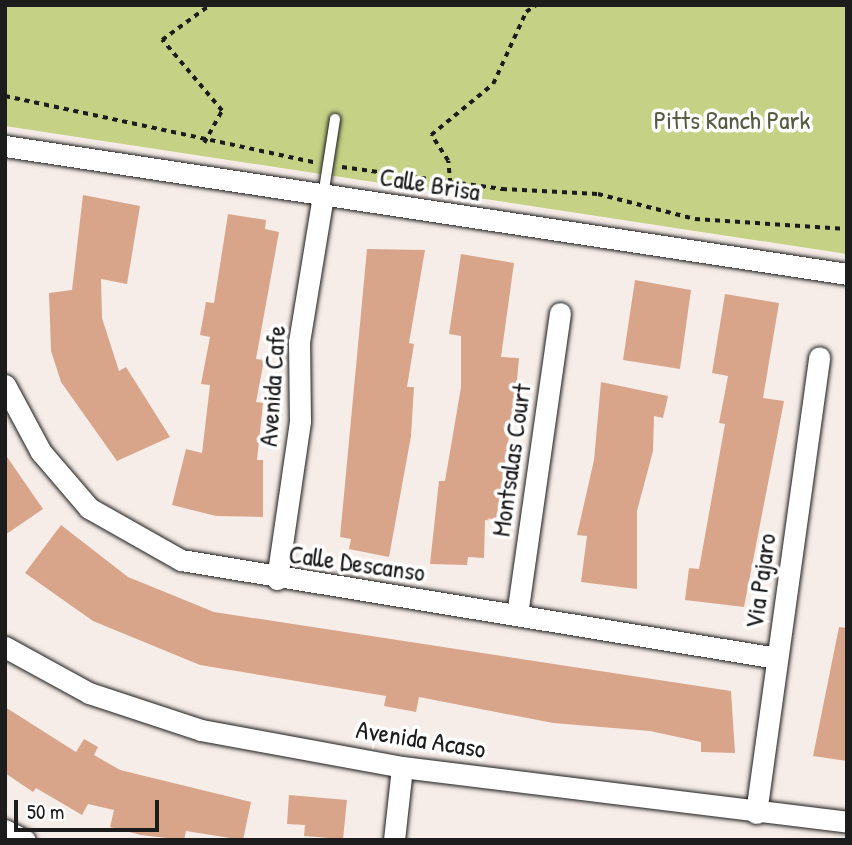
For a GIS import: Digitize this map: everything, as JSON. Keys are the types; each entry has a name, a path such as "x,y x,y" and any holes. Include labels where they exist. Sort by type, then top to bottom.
{"street":[{"name":"Calle Brisa","path":"5,146 847,274"},
{"name":"Avenida Cafe","path":"277,579 300,421 299,342 323,196"},
{"name":"Montsalas Court","path":"517,615 560,313"},
{"name":"Via Pajaro","path":"756,813 820,357"},
{"name":"Calle Descanso","path":"5,386 62,479 117,527 181,560 277,579 777,658"},
{"name":"Avenida Acaso","path":"5,647 89,693 146,714 402,767 756,813 847,822"},
{"path":"394,840 402,767"},
{"path":"5,830 26,840"}],"lane":[{"path":"323,196 335,119"}],"path":[{"path":"205,143 222,111 162,40 210,5"},
{"path":"450,183 448,161 431,135 493,84 526,12 536,5"},
{"path":"5,96 205,143 328,165 450,183 598,194 695,219 847,229"}],"green space":[{"name":"Pitts Ranch Park","path":"5,5 847,5 847,254 5,126"}],"building":[{"path":"83,195 140,206 127,284 101,279 102,318 119,371 126,367 170,437 117,461 61,382 51,351 49,293 72,290"},
{"path":"228,214 266,220 265,229 279,232 256,359 264,360 256,402 263,403 257,460 263,460 263,517 216,516 172,505 186,449 202,453 210,385 201,384 210,337 200,335 206,302 214,303"},
{"path":"367,249 425,250 409,343 414,344 407,387 414,387 411,436 389,557 349,549 351,539 340,537"},
{"path":"461,254 514,263 501,357 519,358 516,392 496,521 485,520 484,558 468,557 467,565 430,564 439,481 445,481 461,387 461,336 449,334"},
{"path":"635,280 691,290 680,369 623,360"},
{"path":"725,294 779,303 763,398 784,401 744,607 685,600 689,568 699,569 725,424 719,423 728,376 712,373"},
{"path":"601,382 668,396 663,418 654,416 653,451 637,511 637,589 581,582 587,536 577,535 594,460"},
{"path":"5,454 43,509 5,535"},
{"path":"61,525 128,577 214,612 731,691 735,753 701,752 701,742 650,731 553,723 419,697 416,712 384,706 386,696 200,665 93,621 25,573"},
{"path":"839,627 847,628 847,761 813,756"},
{"path":"5,707 76,752 84,739 98,747 94,755 120,770 251,802 243,840 186,831 184,840 141,835 110,827 114,810 88,804 82,815 36,788 33,792 5,773"},
{"path":"289,795 347,800 343,839 304,836 305,825 287,824"}]}
